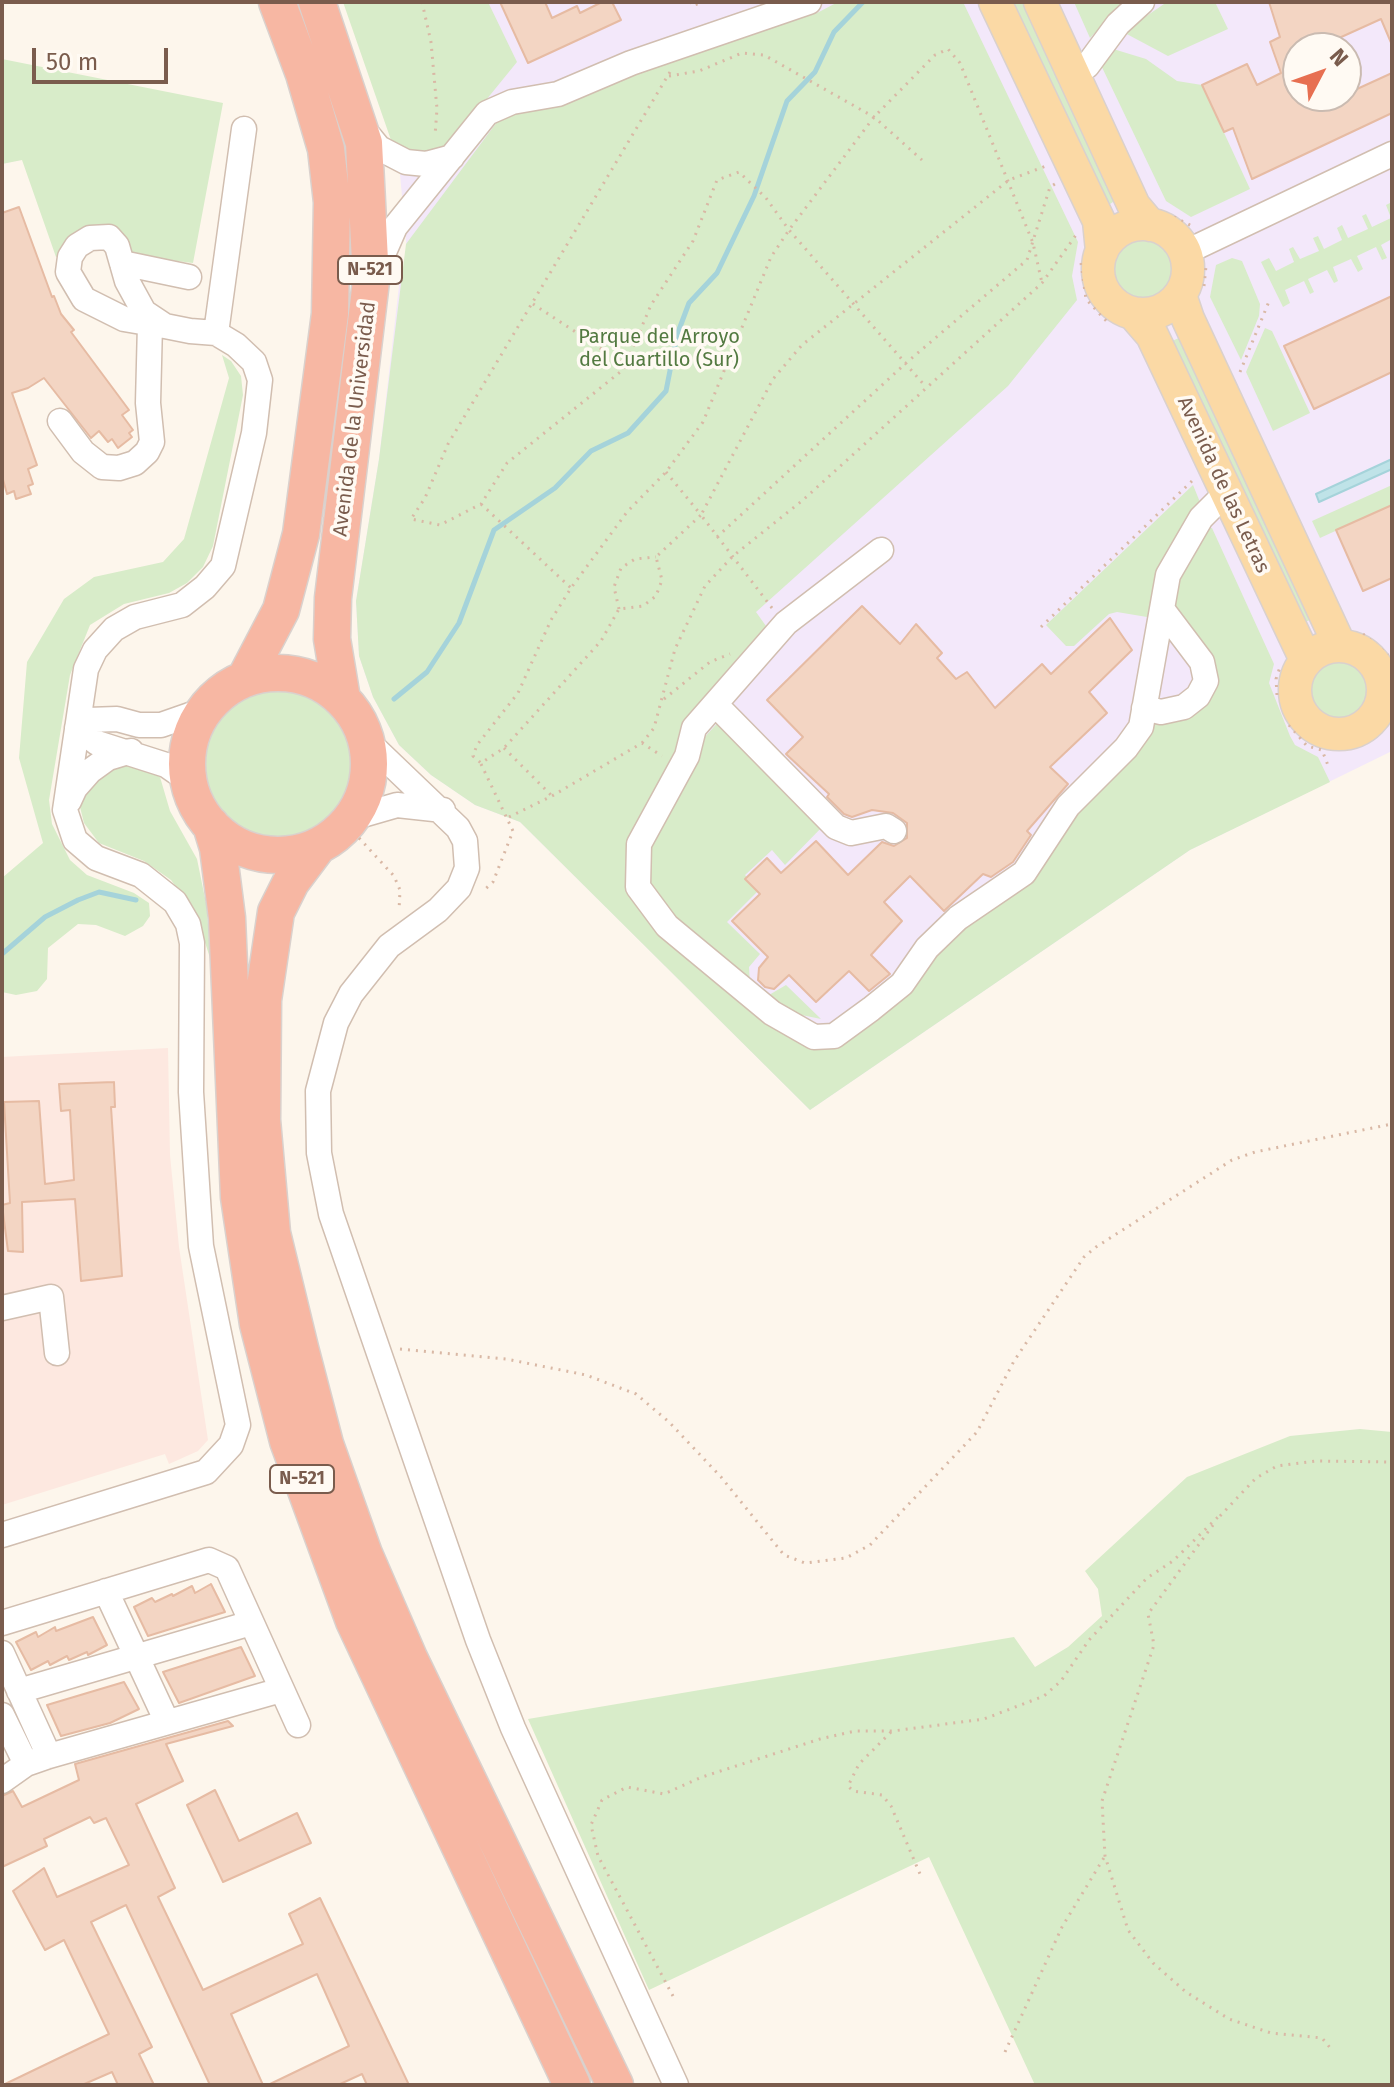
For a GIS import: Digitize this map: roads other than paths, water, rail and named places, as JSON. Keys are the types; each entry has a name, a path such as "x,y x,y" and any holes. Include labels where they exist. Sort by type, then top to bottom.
{"highway":[{"name":"Avenida de la Universidad","path":"245,679 281,610 301,534 330,314 332,202 326,149 304,74 277,2"},
{"name":"Avenida de la Universidad","path":"317,2 364,143 371,281 333,598 332,639 342,699"},
{"name":"N-521","path":"572,2085 354,1621 288,1441 258,1324 239,1197 227,918 218,848 211,825 194,800 189,781 189,744 204,710 222,691 245,679 267,673 302,676 324,685 342,699 366,740 368,781 352,818 318,846 291,882 276,912 263,1000 262,1120 272,1233 300,1348 325,1444 364,1554 409,1658 615,2085"},
{"name":"N-521","path":"211,825 241,847 268,854 295,853 318,846"}],"main road":[{"path":"995,2 1099,221 1088,250 1098,268 1103,290 1124,321 1161,311 1180,295 1187,278 1184,253 1173,237 1150,225 1134,206 1040,2"},
{"path":"1088,250 1122,230 1150,225"},
{"name":"Avenida de las Letras","path":"1180,295 1188,319 1340,646"},
{"name":"Avenida de las Letras","path":"1124,321 1152,335 1217,502 1294,664"},
{"path":"1340,646 1367,656 1387,678 1382,701 1372,719 1355,731 1328,733 1310,723 1298,706 1294,664 1321,649 1340,646"}],"street":[{"path":"371,281 395,227 487,113 512,102 558,94 674,48 809,2"},
{"path":"1073,74 1087,66 1109,35 1142,2"},
{"path":"357,122 379,148 406,162 426,164 452,157"},
{"path":"216,333 244,129"},
{"path":"1184,253 1392,154"},
{"path":"2,1535 206,1472 231,1445 238,1425 201,1246 191,1092 192,943 188,924 175,902 141,875 96,858 75,840 65,810 86,669 95,650 114,629 135,617 182,605 205,587 223,566 254,433 260,380 254,362 236,345 216,333 157,325 99,309 74,287 68,272 70,257 77,246 90,238 109,237 117,246 127,281 144,312 157,325"},
{"path":"122,263 189,277"},
{"path":"60,421 83,452 102,467 127,465 147,452 152,442 148,403 157,325"},
{"path":"881,550 786,623 694,728 687,756 639,844 638,887 667,926 772,1013 814,1037 834,1036 902,984 927,948 958,918 1024,873 1068,806 1126,748 1141,727 1168,575 1217,502"},
{"path":"1144,708 1161,712 1184,707 1198,696 1206,681 1202,662 1162,609"},
{"path":"86,669 97,695 117,719"},
{"path":"715,704 836,827 851,833 886,826 894,831"},
{"path":"77,728 88,720 117,719 139,725 161,725 204,710"},
{"path":"77,728 97,743 131,751 166,765 189,781"},
{"path":"366,740 443,810 465,841 467,868 459,888 438,910 389,946 351,994 326,1051 318,1091 319,1153 331,1214 473,1625 513,1728 676,2085"},
{"path":"65,810 75,788 90,771 108,758 131,751"},
{"path":"352,818 397,805 443,810"},
{"path":"2,1308 51,1297 57,1353"},
{"path":"2,1623 209,1560 227,1568 298,1725"},
{"path":"106,1591 167,1722"},
{"path":"19,1691 251,1623"},
{"path":"2,1653 19,1691 38,1760"},
{"path":"2,1781 38,1760 281,1690"},
{"path":"2,1715 38,1760"}],"water":[{"path":"1392,459 1392,469 1319,502 1316,494"}],"waterway":[{"path":"394,699 427,672 459,623 494,530 555,488 591,451 628,433 666,391 677,335 689,303 717,273 754,196 787,101 815,72 834,32 863,2"},
{"path":"2,954 45,917 78,900 99,892 136,900"}],"park label":[{"name":"Parque del Arroyo del Cuartillo (Sur)","path":"659,348"}]}
